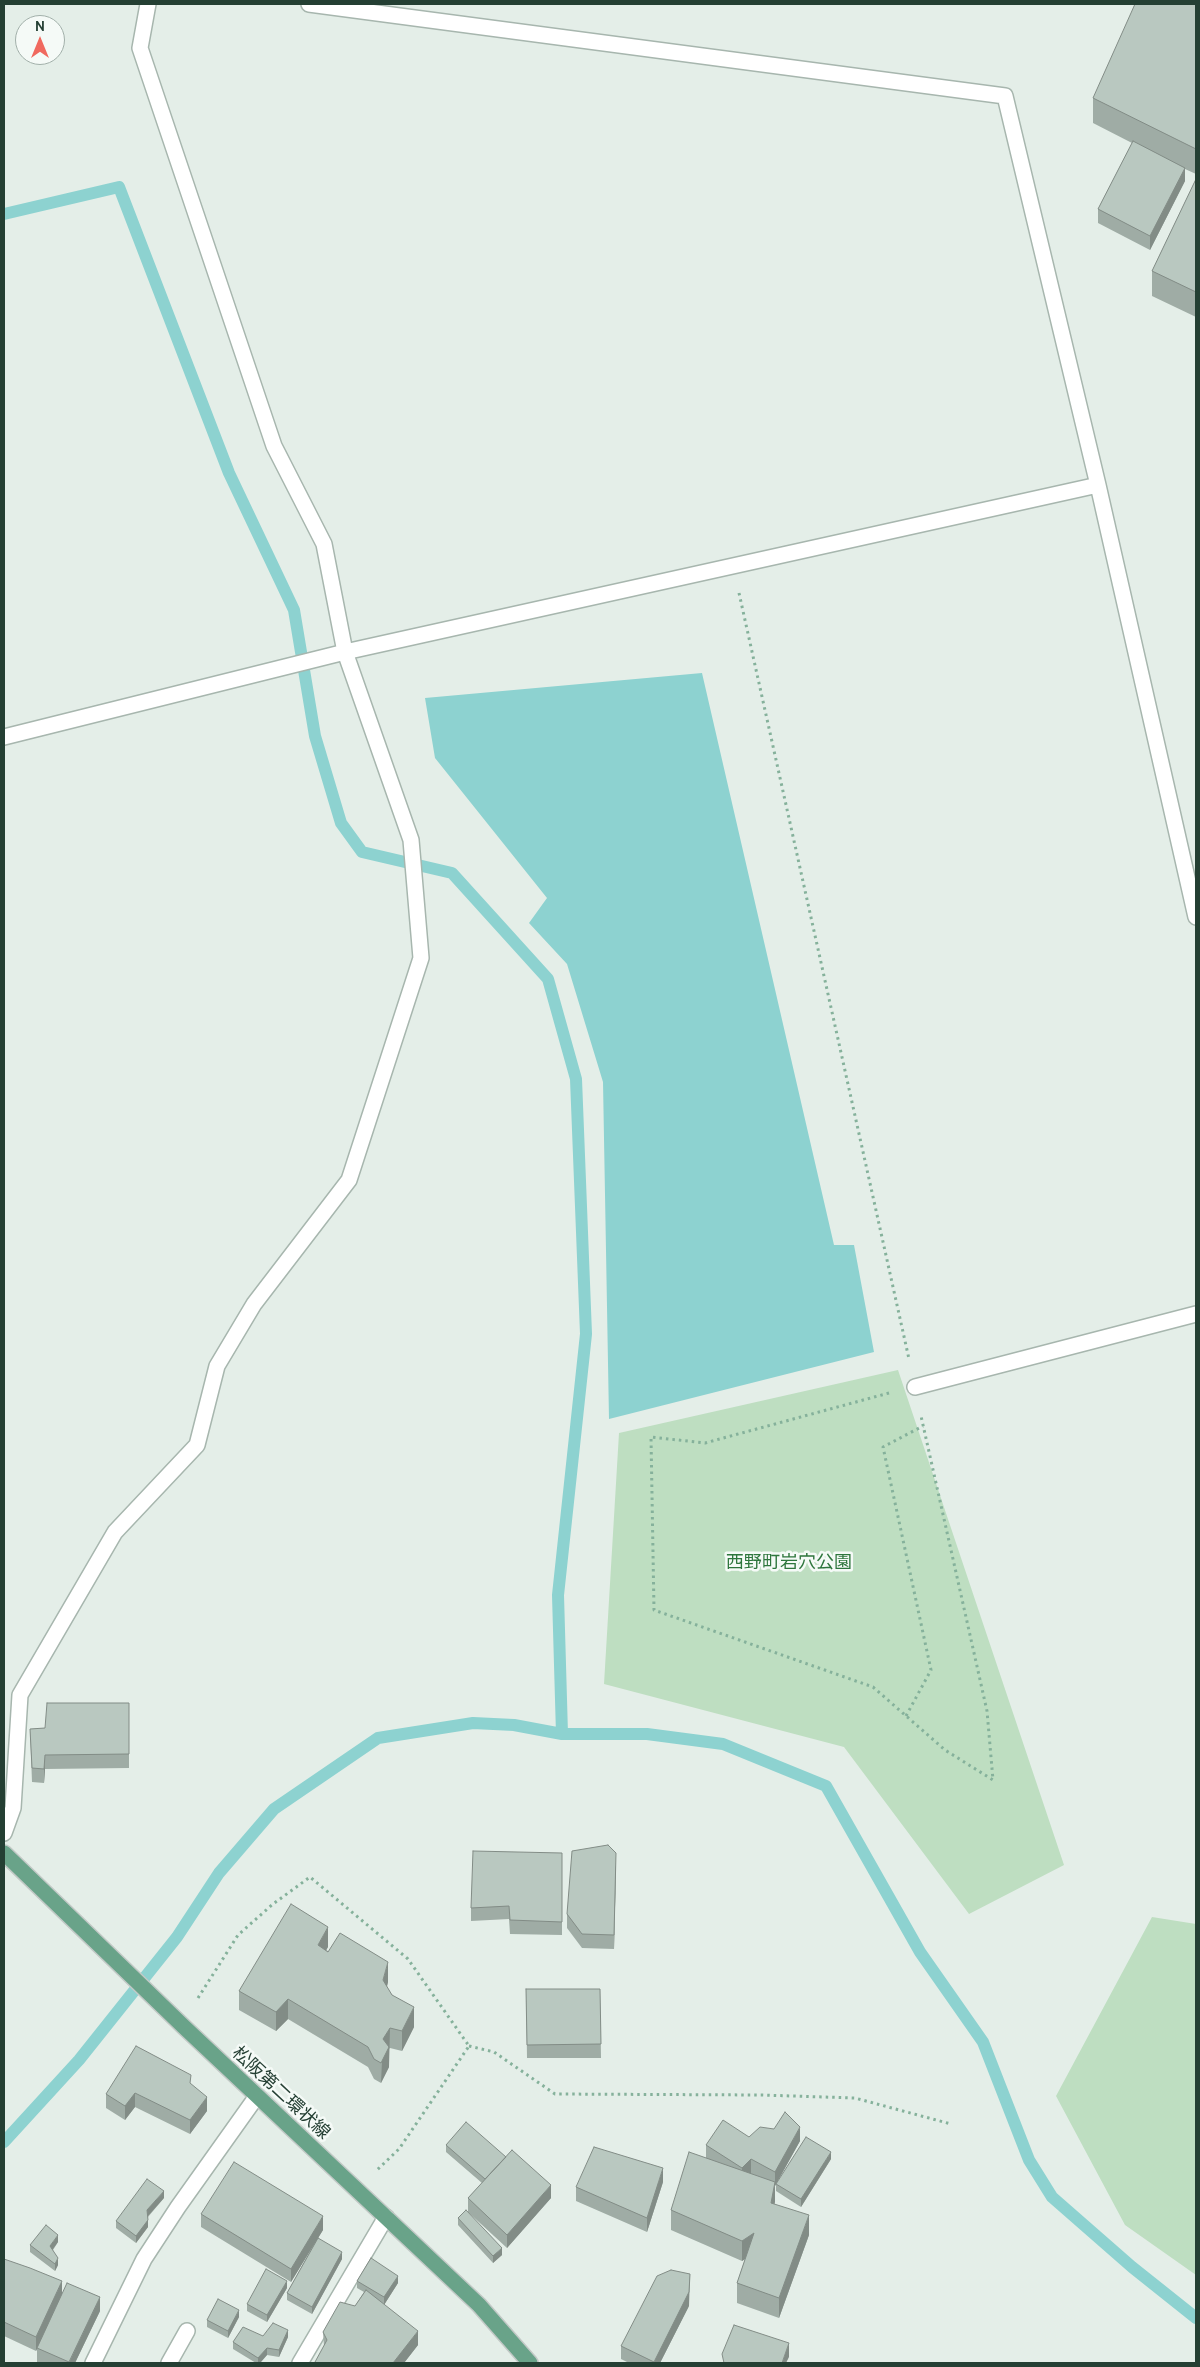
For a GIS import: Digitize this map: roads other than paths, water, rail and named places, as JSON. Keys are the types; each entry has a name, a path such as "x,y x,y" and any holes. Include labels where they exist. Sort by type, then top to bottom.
{"main road":[{"name":"松阪第二環状線","path":"4,1853 183,2026 479,2304 530,2363"}],"street":[{"path":"4,1833 13,1808 20,1696 115,1532 197,1445 217,1366 254,1304 349,1180 421,958 411,840 344,652 324,544 274,446 140,48 148,4"},
{"path":"310,4 1004,96 1098,485 1196,917"},
{"path":"4,737 344,652 1098,485"},
{"path":"915,1386 1196,1314"},
{"path":"93,2363 144,2259 178,2207 257,2096"},
{"path":"300,2363 386,2217"},
{"path":"169,2363 187,2331"}],"water":[{"path":"702,673 834,1245 854,1245 874,1352 609,1419 603,1082 567,964 529,923 547,898 435,758 425,698"}],"waterway":[{"path":"4,214 119,187 229,473 294,610 315,736 341,823 362,852 452,873 548,979 576,1079 586,1334 558,1595 562,1734 647,1734 723,1744 826,1786 920,1952 983,2042 1029,2160 1052,2197 1132,2267 1196,2318"},
{"path":"4,2142 79,2060 177,1937 219,1873 274,1809 378,1738 473,1723 514,1725 562,1734"}],"park label":[{"name":"西野町岩穴公園","path":"789,1563"}]}
